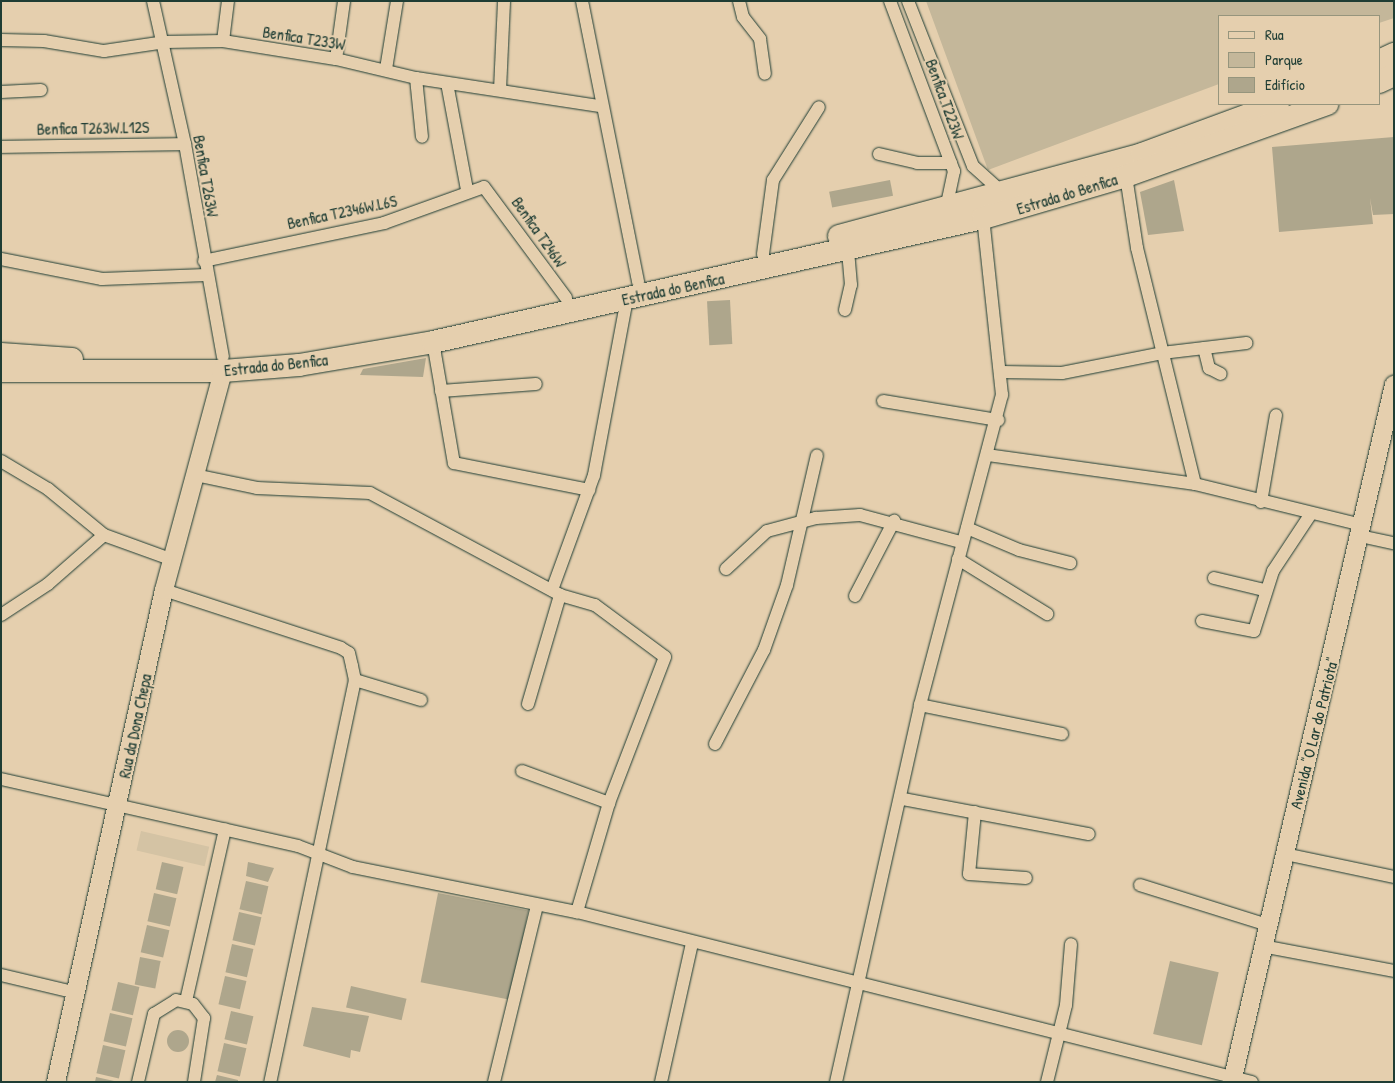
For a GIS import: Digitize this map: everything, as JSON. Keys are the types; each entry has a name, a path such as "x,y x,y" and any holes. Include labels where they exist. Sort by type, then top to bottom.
{"highway":[{"path":"1380,61 1394,54"},
{"path":"1380,82 1394,75"},
{"name":"Estrada do Benfica","path":"1,354 124,361 299,364 433,342 632,291 763,254 1003,194 1142,154 1275,105"},
{"name":"Estrada do Benfica","path":"1,371 223,364 345,345 566,298 632,291 848,250 983,218 1126,176 1324,105"}],"main road":[{"name":"Rua da Dona Chepa","path":"56,1082 164,590 223,364"},
{"name":"Avenida \"O Lar do Patriota\"","path":"1233,1078 1262,946 1394,385"}],"street":[{"name":"Benfica T263W","path":"153,1 164,42 185,144 206,276 223,364"},
{"path":"223,41 228,1"},
{"path":"336,59 344,1"},
{"path":"386,69 397,1"},
{"path":"500,90 504,1"},
{"path":"528,704 556,592 589,490 632,291 600,106 592,39 582,1"},
{"path":"739,1 743,17 760,39 765,74"},
{"name":"Benfica T223W","path":"890,1 951,163 953,180 946,209"},
{"path":"908,1 973,166 1003,194"},
{"name":"Benfica T233W","path":"1,40 44,41 104,51 164,42 223,41 336,59 386,69 416,78 600,106"},
{"path":"416,78 422,137"},
{"path":"447,83 467,190"},
{"path":"1,92 41,90"},
{"path":"763,254 767,198 797,138 820,107"},
{"name":"Benfica T263W.L12S","path":"1,146 185,144"},
{"path":"879,154 917,163 951,163"},
{"path":"1126,176 1137,248 1195,484"},
{"name":"Benfica T2346W.L6S","path":"204,260 384,223 430,208 467,190 484,187"},
{"name":"Benfica T246W","path":"484,187 566,298"},
{"path":"836,1082 903,799 920,705 961,542 967,528 998,420 1002,372 983,218"},
{"path":"845,310 851,285 848,250"},
{"path":"1,259 102,279 206,276"},
{"path":"433,342 454,463 589,490"},
{"path":"1002,372 1062,372 1162,353 1246,343"},
{"path":"1204,348 1209,368 1221,374"},
{"path":"441,391 536,384"},
{"path":"884,401 998,420"},
{"path":"1261,502 1276,415"},
{"path":"715,744 764,650 802,525 816,455"},
{"path":"987,455 1195,484 1310,515 1394,543"},
{"path":"1,461 48,489 104,534 172,560"},
{"path":"195,475 257,488 370,493 556,592 595,605 665,657 609,802 577,912"},
{"path":"726,569 768,531 802,525 816,518 860,515 894,521 961,542"},
{"path":"1202,621 1254,631 1264,590 1310,515"},
{"path":"855,596 894,521"},
{"path":"967,528 1019,550 1070,563"},
{"path":"1,615 48,584 104,534"},
{"path":"958,559 1047,614"},
{"path":"1214,578 1264,590"},
{"path":"164,590 341,648 349,653 355,680 320,853 270,1082"},
{"path":"355,680 421,700"},
{"path":"920,705 1062,734"},
{"path":"522,771 609,802"},
{"path":"1,779 225,829 320,853 353,866 577,912 692,943 859,981 1059,1031 1252,1082"},
{"path":"903,799 1089,834"},
{"path":"976,812 969,874 1026,878"},
{"path":"186,1001 225,829"},
{"path":"1285,854 1394,877"},
{"path":"1140,885 1268,925"},
{"path":"494,1082 537,905"},
{"path":"661,1082 692,943"},
{"path":"1047,1082 1059,1031 1071,944"},
{"path":"1262,946 1394,971"},
{"path":"1,975 77,993"},
{"path":"138,1082 154,1014 167,1002 186,1001 200,1010 206,1027 194,1082"}],"shaded area":[{"path":"141,831 209,847 205,866 137,850"}],"green space":[{"path":"926,1 1394,1 1394,18 1380,23 1380,15 1218,15 1218,84 988,170"}],"building":[{"path":"1394,137 1394,214 1373,215 1370,198 1373,224 1279,232 1272,147"},
{"path":"890,180 893,196 832,208 829,192"},
{"path":"1174,180 1184,231 1148,235 1140,192"},
{"path":"730,300 732,344 709,345 707,301"},
{"path":"426,358 423,377 360,375 363,369"},
{"path":"162,862 183,867 177,894 156,889"},
{"path":"248,862 274,868 268,882 246,876"},
{"path":"246,881 268,886 262,914 239,909"},
{"path":"154,893 176,898 170,926 147,921"},
{"path":"438,893 528,911 511,1000 421,982"},
{"path":"239,912 261,917 255,945 232,940"},
{"path":"147,925 169,930 163,957 141,952"},
{"path":"232,944 253,949 247,977 225,972"},
{"path":"140,957 161,961 155,988 135,984"},
{"path":"1170,961 1219,972 1202,1045 1153,1034"},
{"path":"225,976 246,981 240,1009 218,1004"},
{"path":"118,982 139,987 133,1015 111,1010"},
{"path":"351,986 407,999 402,1020 346,1007"},
{"path":"312,1007 369,1016 360,1052 351,1050 350,1058 303,1046"},
{"path":"231,1011 253,1016 247,1044 224,1039"},
{"path":"110,1013 132,1018 126,1046 103,1041"},
{"path":"178,1030 186,1033 189,1041 186,1049 178,1052 170,1049 167,1041 170,1033"},
{"path":"224,1043 246,1048 240,1076 217,1071"},
{"path":"103,1045 125,1050 119,1078 96,1073"},
{"path":"217,1075 238,1080 238,1082 215,1082"},
{"path":"96,1077 114,1081 114,1082 95,1082"}]}
